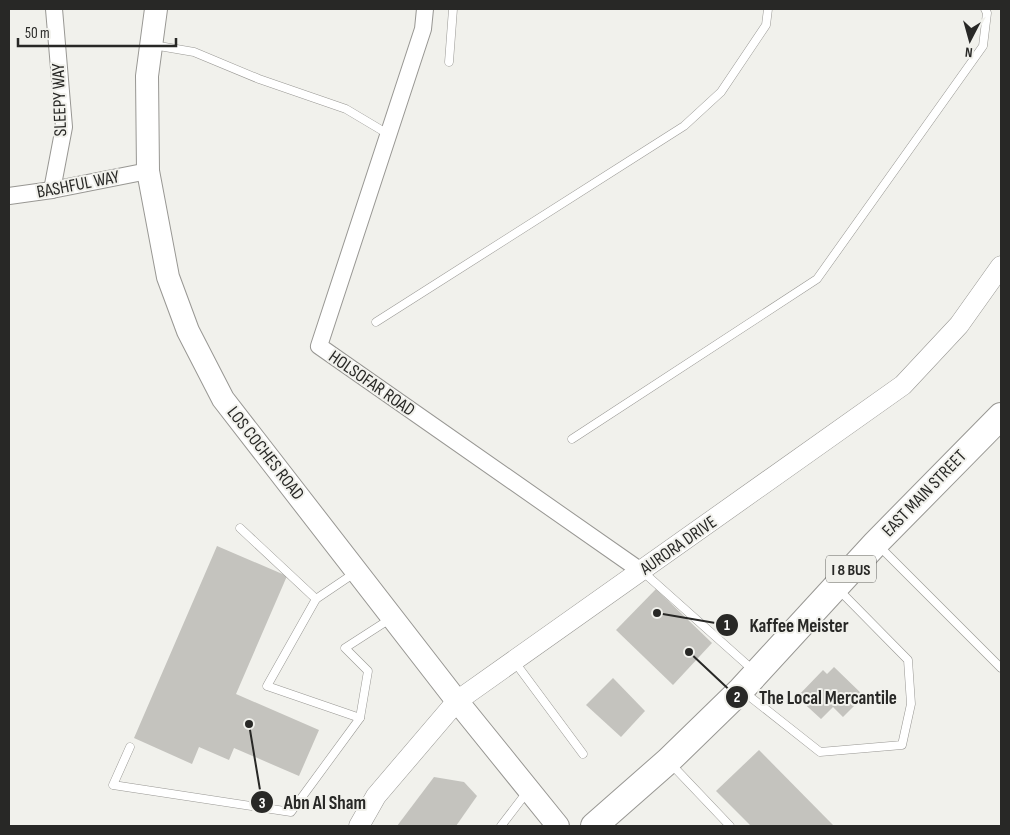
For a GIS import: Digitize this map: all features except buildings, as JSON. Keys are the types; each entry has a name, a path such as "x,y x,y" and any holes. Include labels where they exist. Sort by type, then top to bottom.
{"main road":[{"name":"LOS COCHES ROAD","path":"156,9 146,76 148,171 168,277 192,339 223,399 457,701 558,826"},
{"name":"EAST MAIN STREET","path":"594,826 668,760 748,681 876,543 1001,416"}],"street":[{"name":"SLEEPY WAY","path":"52,190 64,127 54,9"},
{"name":"HOLSOFAR ROAD","path":"425,9 423,29 319,346 642,571"},
{"name":"BASHFUL WAY","path":"9,196 52,190 148,171"},
{"name":"AURORA DRIVE","path":"359,826 376,796 457,701 903,385 959,325 1001,266"}],"lane":[{"path":"448,62 453,9"},
{"path":"376,322 684,126 721,92 766,25 768,9"},
{"path":"572,439 817,279 983,46 987,13 985,9"},
{"path":"150,45 194,52 259,78 346,109 388,134"},
{"path":"240,528 316,599"},
{"path":"876,543 1001,668"},
{"path":"358,571 316,599 267,686 360,718"},
{"path":"642,571 748,681 820,752 902,745 911,704 908,660 835,586"},
{"path":"130,747 114,785 291,812 360,718 368,671 346,648 393,617"},
{"path":"514,661 583,754"},
{"path":"668,760 730,826"},
{"path":"501,826 529,790"}],"place":[{"name":"Kaffee Meister","path":"657,613"},
{"name":"The Local Mercantile","path":"689,652"},
{"name":"Abn Al Sham","path":"249,724"}]}
